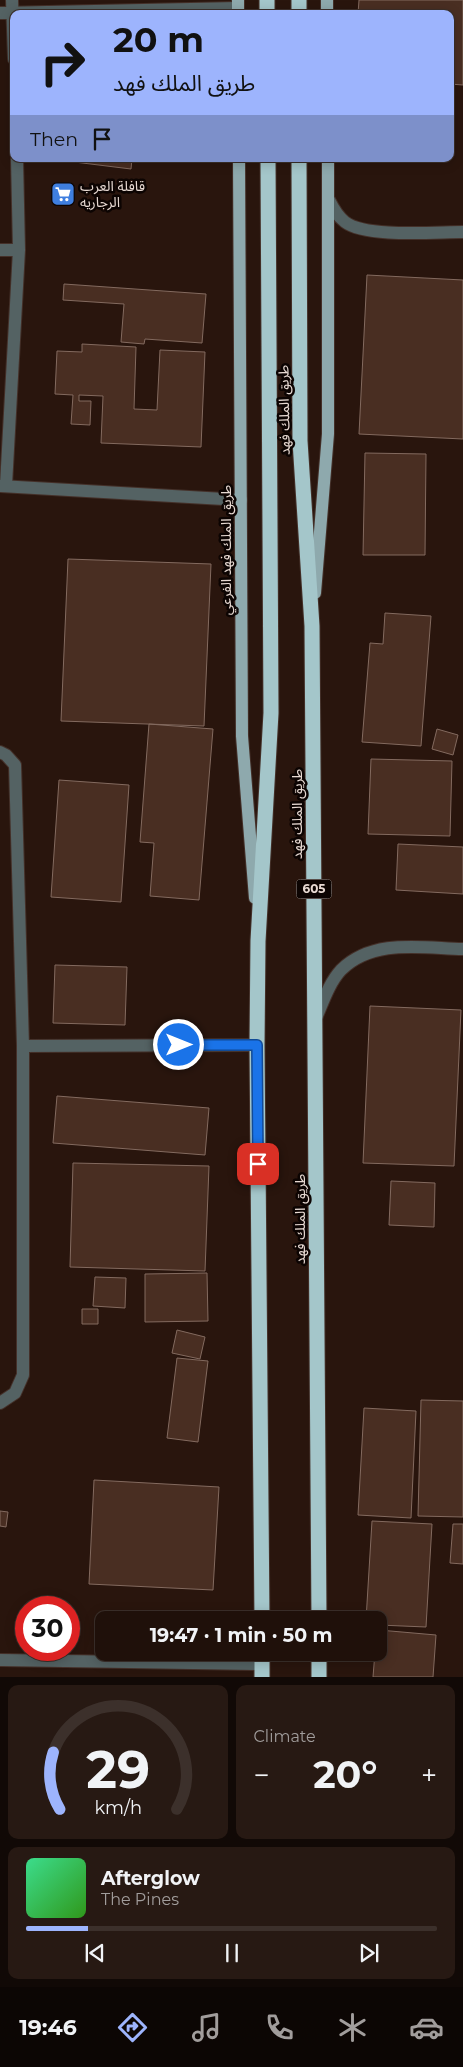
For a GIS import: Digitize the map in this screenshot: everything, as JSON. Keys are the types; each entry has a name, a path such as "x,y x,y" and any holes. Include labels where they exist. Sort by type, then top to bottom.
{"highway":[{"name":"طريق الملك فهد","path":"262,1611 257,1045 258,941 271,713 268,162"},
{"name":"طريق الملك فهد","path":"299,162 300,441 312,626 319,1611"},
{"path":"319,1661 319,1677"}],"main road":[{"name":"طريق الملك فهد الفرعي","path":"239,162 242,736 258,941"},
{"path":"312,626 328,434 328,162"}],"street":[{"path":"10,25 8,8 103,5 137,10"},
{"path":"186,10 238,7"},
{"path":"16,162 19,250 3,485 241,500"},
{"path":"329,200 335,212 345,222 370,232 463,232"},
{"path":"0,250 19,250"},
{"path":"0,752 6,755 15,765 23,1046 22,1375 15,1393 0,1403"},
{"path":"314,1023 327,991 340,971 360,955 383,948 463,949"},
{"path":"23,1046 257,1045"},
{"path":"0,1660 262,1664"}],"building":[{"path":"359,0 463,0 463,85 454,84 454,10 358,10"},
{"path":"74,162 132,162 131,169"},
{"path":"367,275 463,280 463,439 359,434"},
{"path":"64,284 206,294 202,343 145,339 144,344 121,342 124,304 63,300"},
{"path":"82,344 136,347 134,409 157,410 160,350 205,352 201,447 101,443 103,396 79,395 79,401 91,401 90,425 71,424 73,395 55,394 57,351 82,352"},
{"path":"365,453 426,454 425,555 363,555"},
{"path":"68,559 211,564 204,726 61,721"},
{"path":"385,613 431,616 421,746 362,742 370,643 383,644"},
{"path":"149,724 213,729 199,900 150,896 154,843 140,842"},
{"path":"437,729 458,735 453,755 432,749"},
{"path":"371,759 452,761 450,836 368,834"},
{"path":"59,780 129,785 121,902 51,897"},
{"path":"398,844 463,847 463,894 396,890"},
{"path":"55,965 127,967 125,1025 53,1023"},
{"path":"370,1006 461,1010 454,1166 363,1163"},
{"path":"57,1096 209,1108 205,1155 53,1143"},
{"path":"73,1163 209,1166 205,1271 70,1267"},
{"path":"391,1181 435,1183 434,1227 389,1225"},
{"path":"207,1273 208,1321 145,1322 145,1274"},
{"path":"95,1277 126,1278 125,1308 93,1306"},
{"path":"82,1309 98,1309 98,1324 82,1324"},
{"path":"177,1330 205,1337 200,1359 172,1353"},
{"path":"177,1358 208,1361 198,1442 167,1438"},
{"path":"421,1400 463,1401 463,1517 418,1516"},
{"path":"364,1408 416,1411 411,1518 358,1515"},
{"path":"94,1480 219,1487 213,1590 89,1584"},
{"path":"0,1511 8,1512 6,1527 0,1526"},
{"path":"372,1521 432,1524 426,1627 387,1625 387,1611 367,1611"},
{"path":"453,1524 463,1524 463,1564 450,1563"},
{"path":"387,1631 436,1635 433,1677 373,1677 374,1661 387,1661"}],"place":[{"name":"قافلة العرب الرجاريه","path":"63,194"}],"route":[{"path":"179,1045 257,1045 258,1164"}]}
